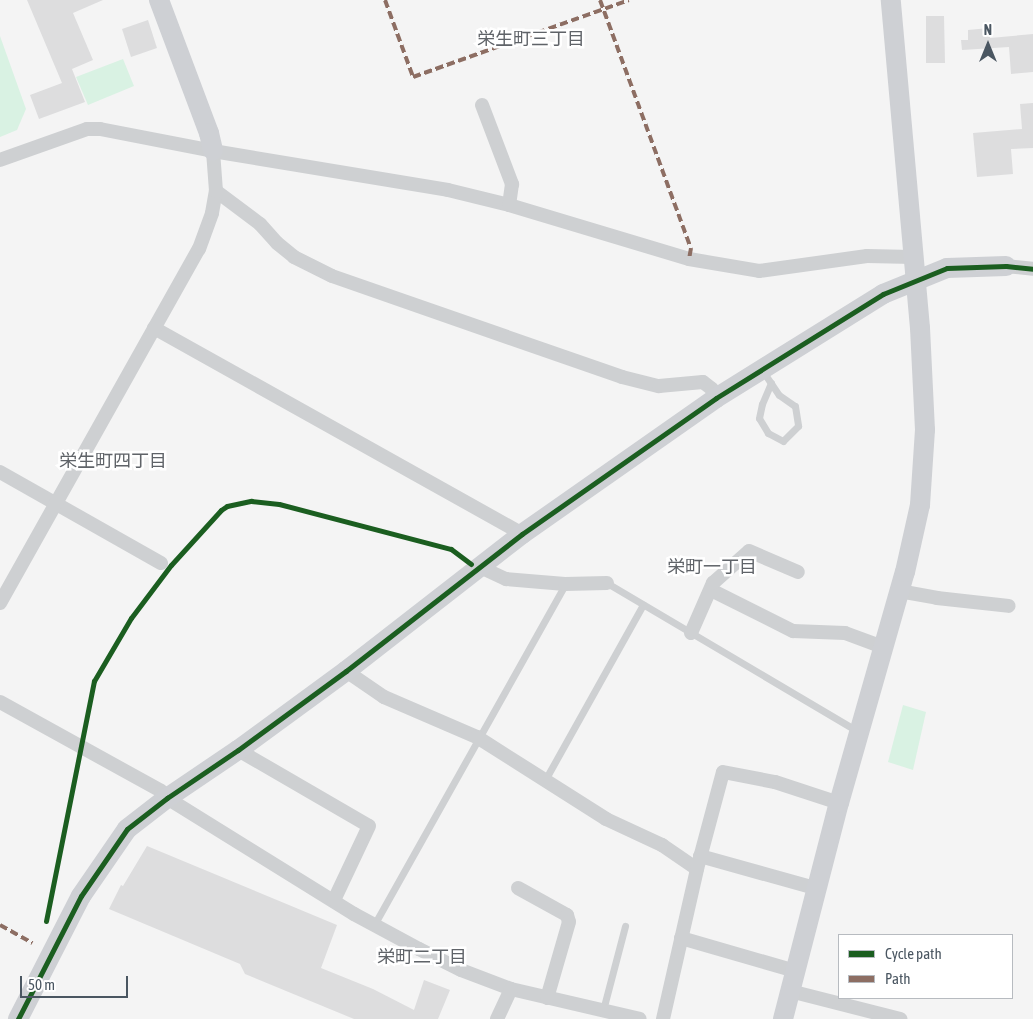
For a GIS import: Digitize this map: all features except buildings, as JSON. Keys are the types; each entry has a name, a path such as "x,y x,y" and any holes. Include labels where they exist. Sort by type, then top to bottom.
{"street":[{"path":"0,603 199,249 212,213 216,190 213,152 209,133 159,0"},
{"path":"783,1019 839,803 899,591 920,505 925,430 920,328 891,0"},
{"path":"482,105 512,184 509,205"},
{"path":"0,160 87,129 100,129 213,152 448,190 509,205 689,259 758,271 867,256 914,257"},
{"path":"216,190 260,224 277,243 294,257 332,276 622,377 659,386 704,382 712,389 716,398"},
{"path":"18,1019 81,896 127,829 167,798 238,750 346,671 522,534 716,398 766,376 883,294 947,268 1006,266 1033,269"},
{"path":"154,328 522,534"},
{"path":"0,472 161,563"},
{"path":"691,633 713,583 749,551 798,572"},
{"path":"480,567 506,579 565,584 607,583"},
{"path":"710,590 793,631 845,633 883,647"},
{"path":"899,591 937,598 1009,606"},
{"path":"346,671 384,697 477,737 606,819 698,863 818,888"},
{"path":"0,702 161,791 167,798 374,925 461,970 511,989 640,1019"},
{"path":"238,750 369,826 334,900"},
{"path":"663,1019 698,863 723,772 775,782 839,803"},
{"path":"518,888 567,915 569,922 547,998"},
{"path":"681,938 838,997"},
{"path":"497,1019 511,989"},
{"path":"844,999 900,1019"}],"lane":[{"path":"766,376 780,394 795,406 798,426 783,441 768,433 759,418 766,376"},
{"path":"607,583 643,606 860,732"},
{"path":"374,925 477,737 565,584"},
{"path":"545,780 643,606"},
{"path":"603,1010 625,926"}],"green space":[{"path":"0,36 26,109 17,130 0,137"},
{"path":"123,59 134,86 88,105 76,77"},
{"path":"903,705 926,712 913,770 888,762"}],"marked path":[{"path":"385,0 413,77 629,0"},
{"path":"600,0 691,248 689,259"},
{"path":"0,925 32,943"}],"cycle path":[{"path":"18,1019 81,896 127,829 167,798 238,750 346,671 522,534 716,398 883,294 947,268 1006,266 1033,269"},
{"path":"46,921 94,681 131,618 171,565 221,510 227,506 251,501 279,504 451,549 471,564"}],"district":[{"name":"栄生町三丁目","path":"531,39"},
{"name":"栄生町四丁目","path":"113,461"},
{"name":"栄町一丁目","path":"712,567"},
{"name":"栄町二丁目","path":"422,957"}]}
